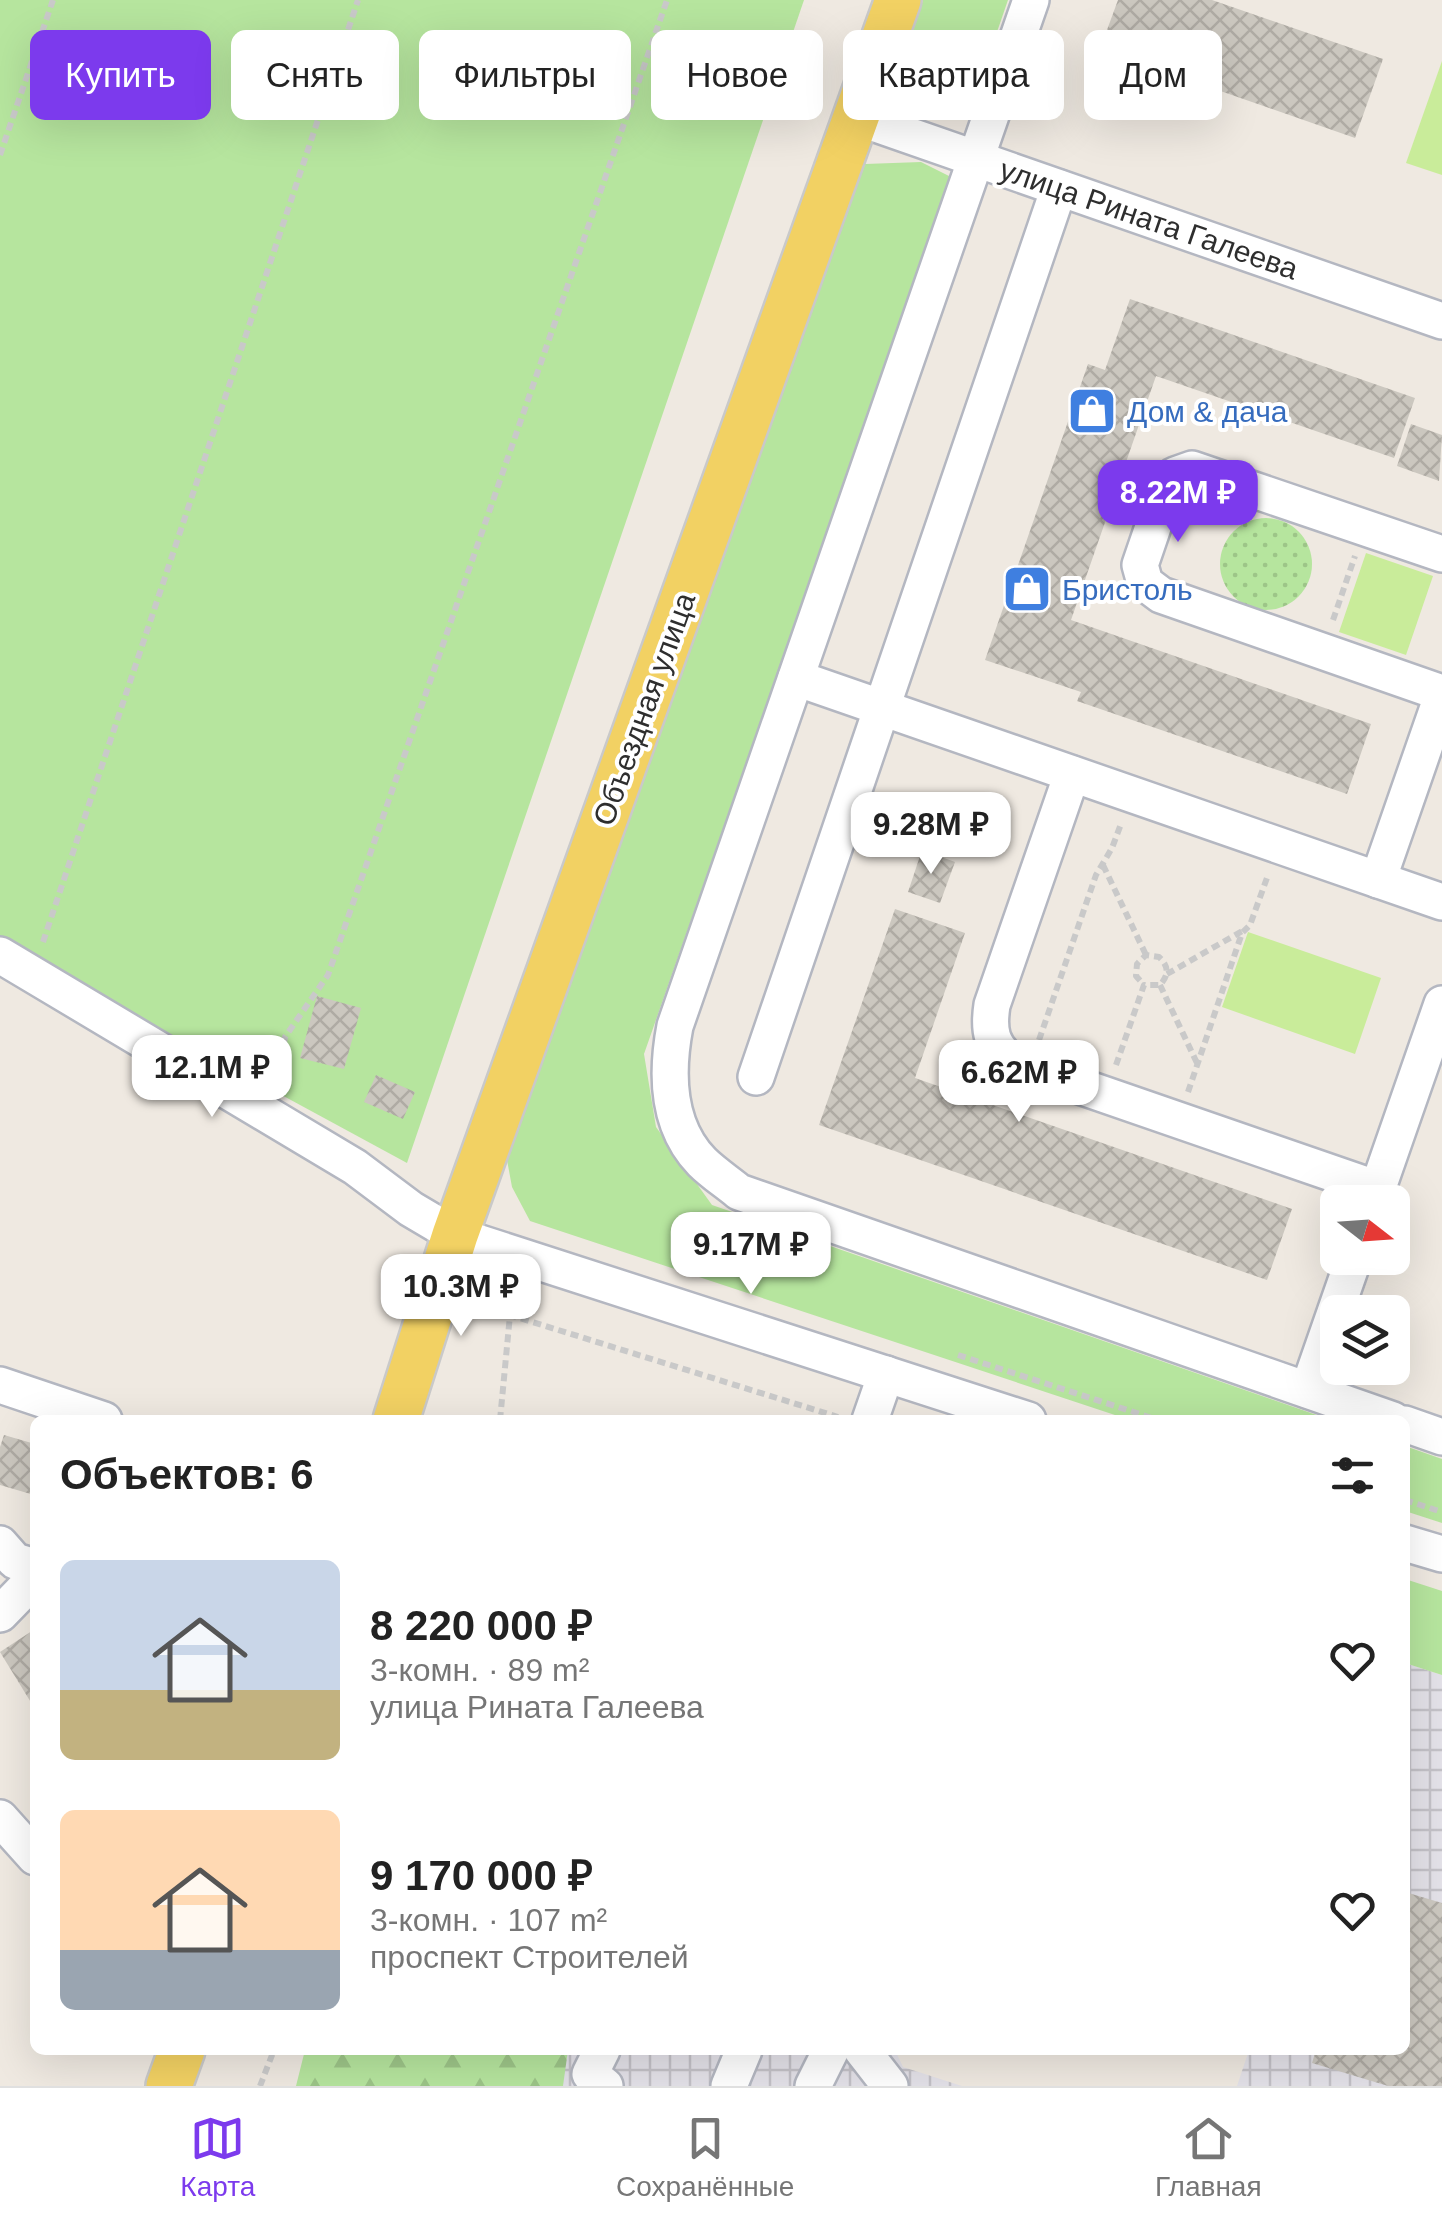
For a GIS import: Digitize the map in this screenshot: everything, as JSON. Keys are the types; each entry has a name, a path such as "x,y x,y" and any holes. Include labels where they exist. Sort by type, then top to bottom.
{"main road":[{"name":"Объездная улица","path":"887,30 898,0"},
{"name":"Объездная улица","path":"398,1415 454,1235 855,120"},
{"path":"169,2086 180,2055"}],"street":[{"path":"1031,0 675,1026 668,1064 671,1102 683,1134 700,1161 739,1192 1379,1415"},
{"name":"улица Рината Галеева","path":"865,120 1442,322"},
{"path":"756,1077 1058,188"},
{"path":"1378,880 1442,694 1160,595 1145,583 1140,565 1168,483 1182,471 1204,471 1442,554"},
{"path":"796,678 1442,902"},
{"path":"1072,774 992,1004 989,1024 993,1042 1013,1062 1347,1185"},
{"path":"0,955 355,1168 454,1235 1013,1415"},
{"path":"1380,1185 1442,1004"},
{"path":"1308,1390 1348,1275"},
{"path":"872,1415 886,1374"},
{"path":"0,1386 89,1415"},
{"path":"1410,1426 1442,1437"},
{"path":"0,1544 15,1561 30,1566"},
{"path":"1410,1544 1442,1554"},
{"path":"0,1614 30,1583"},
{"path":"600,2055 590,2074 605,2086"},
{"path":"729,2086 742,2055"},
{"path":"813,2086 828,2055"},
{"path":"866,2055 890,2086"}],"path":[{"path":"0,155 53,0"},
{"path":"32,974 358,0"},
{"path":"272,1118 285,1037 328,975 667,0"},
{"path":"1322,652 1366,527"},
{"path":"1029,1068 1131,794"},
{"path":"1160,985 1167,974 1251,924 1278,846"},
{"path":"1102,864 1146,955"},
{"path":"1178,1120 1246,929"},
{"path":"1144,985 1135,970 1140,958 1146,955 1159,956 1167,974"},
{"path":"1144,985 1160,985"},
{"path":"1106,1095 1144,985"},
{"path":"1160,985 1197,1064"},
{"path":"500,1415 510,1315 831,1415"},
{"path":"958,1355 1143,1415"},
{"path":"1410,1502 1442,1512"},
{"path":"260,2086 272,2055"}],"shaded area":[{"path":"1410,1665 1442,1675 1442,2086 1237,2086 1247,2055 1410,2055"},
{"path":"521,2055 897,2055 903,2067 962,2086 560,2086"}],"green space":[{"path":"0,0 804,0 794,30 651,30 651,120 763,120 407,1163 0,942"},
{"path":"923,0 1008,0 998,30 912,30"},
{"path":"1442,61 1442,175 1406,163"},
{"path":"921,162 949,176 950,183 644,1054 656,1127 712,1205 1317,1415 1115,1415 530,1221 512,1187 507,1160 854,173 865,164"},
{"path":"1266,518 1283,522 1298,532 1308,547 1312,564 1308,581 1298,596 1283,606 1266,610 1249,606 1234,596 1224,581 1220,564 1224,547 1234,532 1249,522"},
{"path":"1366,553 1433,576 1406,655 1339,632"},
{"path":"1248,932 1381,978 1355,1054 1222,1007"},
{"path":"1410,1448 1442,1459 1442,1523 1410,1513"},
{"path":"1410,1581 1442,1591 1442,1675 1410,1665"},
{"path":"304,2055 567,2055 563,2086 296,2086"}],"building":[{"path":"1118,0 1212,0 1383,59 1355,138 1222,92 1222,30 1107,30"},
{"path":"1130,299 1415,398 1394,458 1156,376 1071,620 1371,724 1347,794 1077,701 1081,692 985,660 1088,364 1105,370"},
{"path":"1411,424 1442,435 1439,481 1397,466"},
{"path":"922,850 955,862 940,903 908,892"},
{"path":"895,909 965,933 915,1078 1292,1209 1267,1280 819,1125"},
{"path":"317,996 361,1008 344,1069 300,1058"},
{"path":"376,1075 415,1092 403,1119 364,1102"},
{"path":"4,1435 30,1443 30,1494 0,1485 0,1447"},
{"path":"30,1632 30,1701 0,1652"},
{"path":"1410,1893 1442,1903 1442,2086 1388,2086 1312,2063 1314,2055 1410,2055"}],"place":[{"name":"Дом & дача","path":"1092,411"},
{"name":"Бристоль","path":"1027,589"}]}
